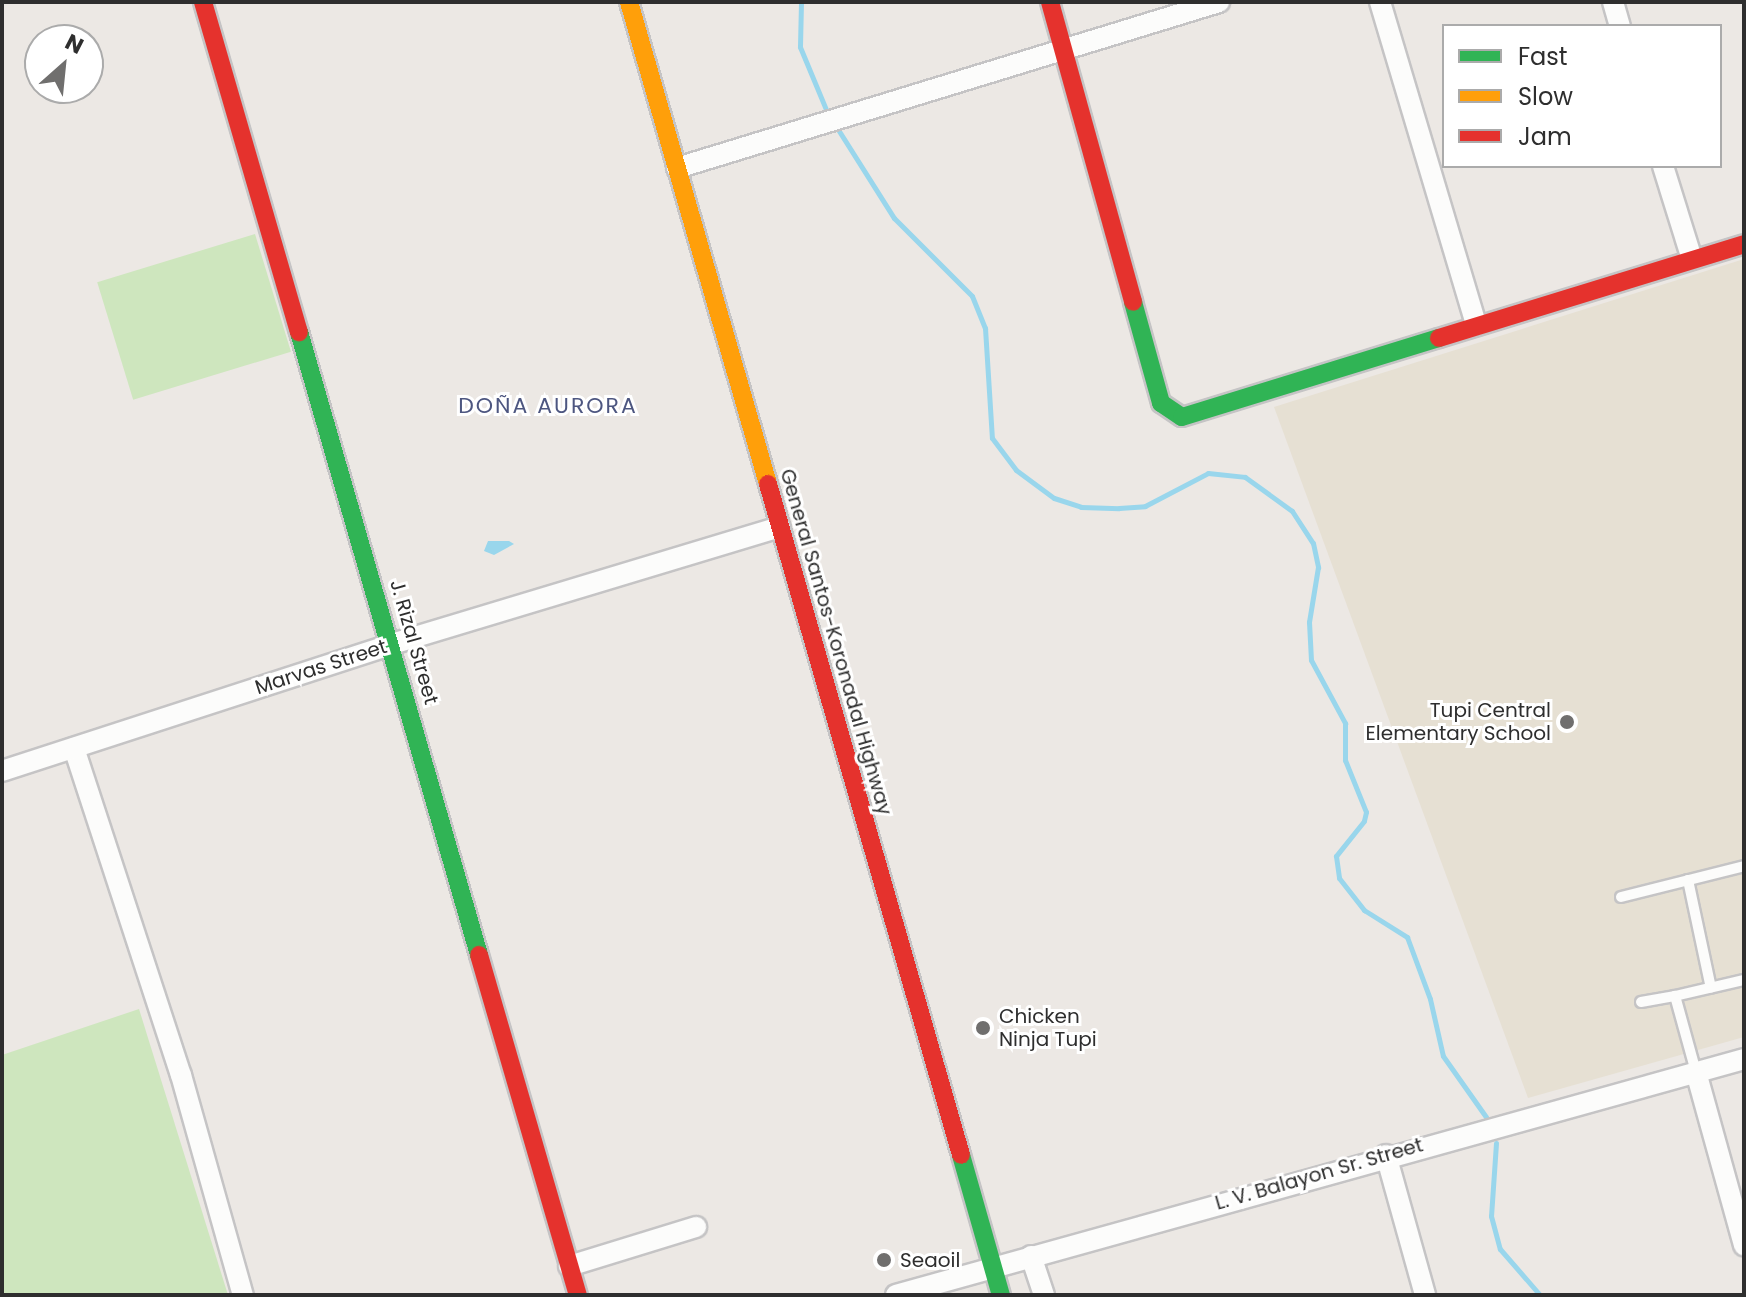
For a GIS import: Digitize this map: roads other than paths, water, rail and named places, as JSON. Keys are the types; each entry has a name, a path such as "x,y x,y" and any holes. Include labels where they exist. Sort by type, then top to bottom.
{"main road":[{"name":"J. Rizal Street","path":"203,2 392,644 578,1295"},
{"name":"General Santos-Koronadal Highway","path":"629,2 1001,1295"},
{"path":"1050,2 1165,409 1192,418 1476,325 1744,244"}],"street":[{"path":"677,168 1219,2"},
{"path":"1380,2 1476,325"},
{"path":"1613,2 1619,24"},
{"path":"1664,168 1692,259"},
{"name":"Marvas Street","path":"2,771 392,644 780,527"},
{"path":"74,748 181,1075 243,1295"},
{"name":"L. V. Balayon Sr. Street","path":"896,1295 950,1287 993,1267 1031,1256 1386,1155 1744,1059"},
{"path":"1696,1072 1744,1245"},
{"path":"1386,1155 1425,1295"},
{"path":"569,1266 696,1227"},
{"path":"1031,1256 1044,1295"}],"lane":[{"path":"1621,897 1744,866"},
{"path":"1688,880 1711,988"},
{"path":"1641,1002 1744,980"},
{"path":"1675,996 1696,1072"}],"water":[{"path":"488,541 509,541 514,544 494,555 484,551"}],"waterway":[{"path":"801,2 800,47 827,112"},
{"path":"839,131 894,218 972,296 985,328 992,438 1016,470 1054,498 1081,507 1145,506 1208,473 1245,477 1292,511 1313,543 1318,567 1309,622 1311,660 1345,723 1345,760 1366,812 1364,821 1336,856 1339,878 1364,910 1407,937 1430,999 1443,1056 1486,1117"},
{"path":"1496,1143 1491,1216 1500,1249 1540,1295"}],"place":[{"name":"Tupi Central Elementary School","path":"1567,722"},
{"name":"Chicken Ninja Tupi","path":"983,1028"},
{"name":"Seaoil","path":"884,1260"}],"district":[{"name":"DOÑA AURORA","path":"548,406"}]}
